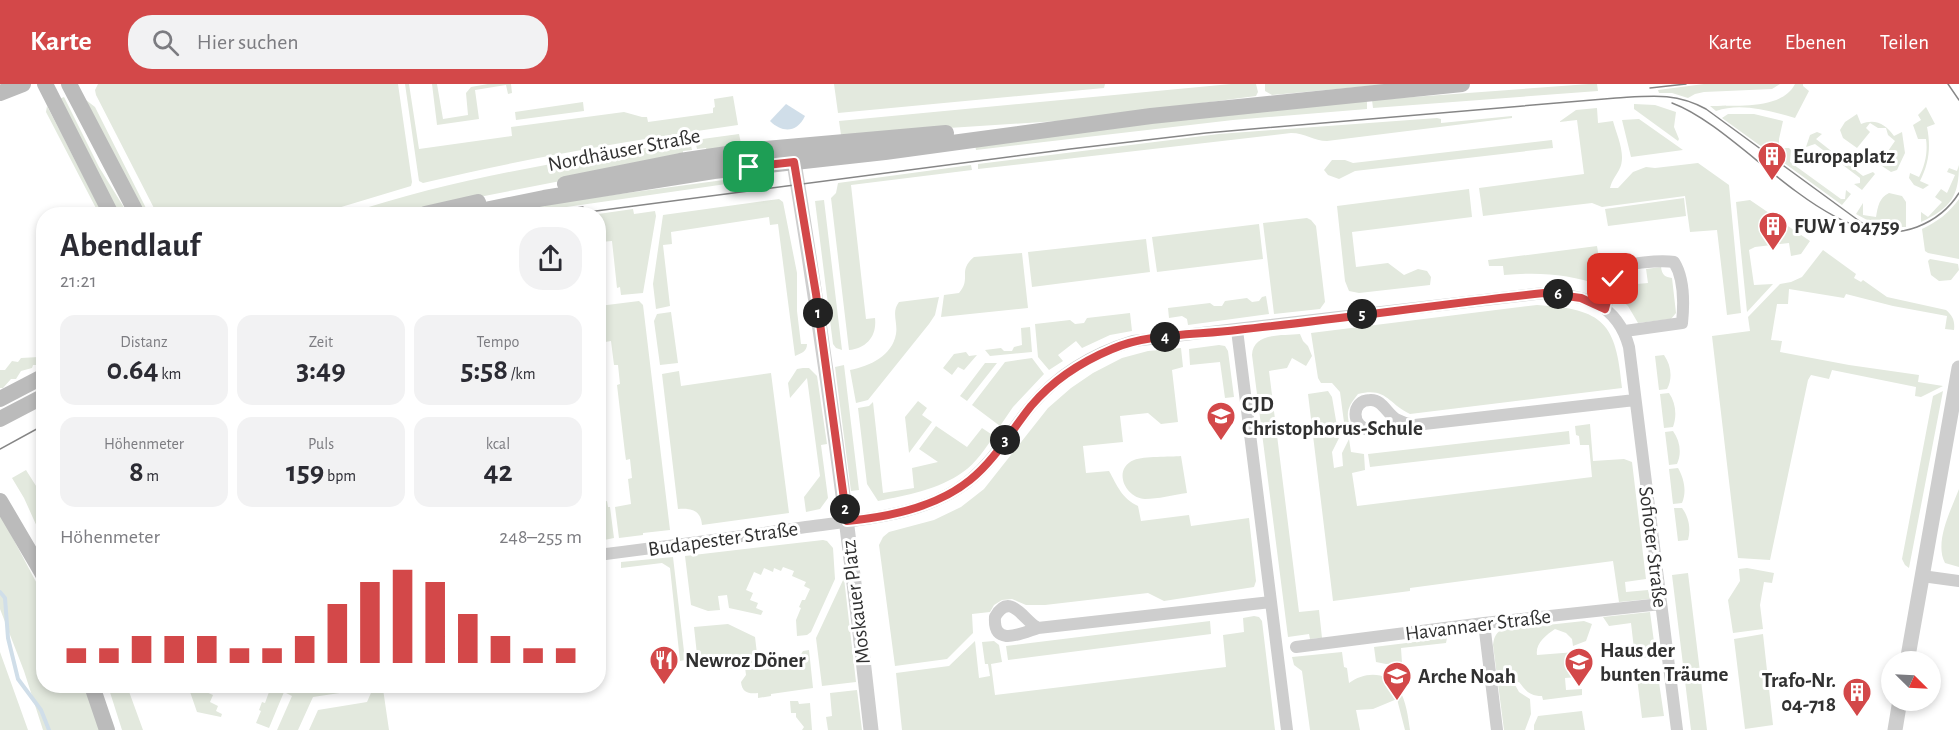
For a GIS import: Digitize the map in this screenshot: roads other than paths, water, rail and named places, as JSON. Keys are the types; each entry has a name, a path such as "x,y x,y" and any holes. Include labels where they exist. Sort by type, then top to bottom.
{"main road":[{"path":"0,93 22,84"},
{"path":"45,84 107,207"},
{"path":"69,84 132,207"},
{"name":"Nordhäuser Straße","path":"456,207 680,161 793,154 976,130 1049,129 1462,84"},
{"name":"Nordhäuser Straße","path":"500,207 691,175 793,154"},
{"path":"0,399 36,380"},
{"path":"0,419 36,400"},
{"path":"0,501 36,562"},
{"path":"94,693 107,730"}],"street":[{"name":"Moskauer Platz","path":"793,154 816,294 847,521 871,730"},
{"path":"847,521 895,513 940,498 958,489 985,466 1032,405 1071,370 1098,355 1133,341 1544,293 1581,298 1605,309 1617,318 1625,331 1682,323 1680,279 1674,262 1666,260 1623,267 1616,272 1605,309"},
{"path":"1237,330 1287,730"},
{"name":"Sofioter Straße","path":"1625,331 1629,347 1677,730"},
{"path":"1909,651 1959,368"},
{"path":"1410,424 1635,400"},
{"name":"Budapester Straße","path":"606,554 847,521"},
{"path":"1922,576 1959,581"},
{"path":"1038,628 1271,602"},
{"name":"Havannaer Straße","path":"1296,647 1484,623 1661,604"},
{"path":"1484,623 1497,730"},
{"path":"1895,730 1898,711"}],"waterway":[{"path":"0,592 5,598 8,638 18,679 41,710 49,730"}],"tram line":[{"path":"1650,88 1686,84"},
{"path":"1948,84 1959,100"},
{"path":"606,210 1206,133 1651,96 1684,100 1706,109 1862,223 1883,232"},
{"path":"1672,103 1700,117 1822,209 1854,225 1885,232 1917,227 1941,213 1959,193"},
{"path":"0,449 36,429"}],"place":[{"name":"Europaplatz","path":"1772,182"},
{"name":"FUW 1 04759","path":"1773,252"},
{"name":"CJD Christophorus-Schule","path":"1221,442"},
{"name":"Newroz Döner","path":"664,686"},
{"name":"Haus der bunten Träume","path":"1579,688"},
{"name":"Arche Noah","path":"1397,702"},
{"name":"Trafo-Nr. 04-718","path":"1857,718"}]}
